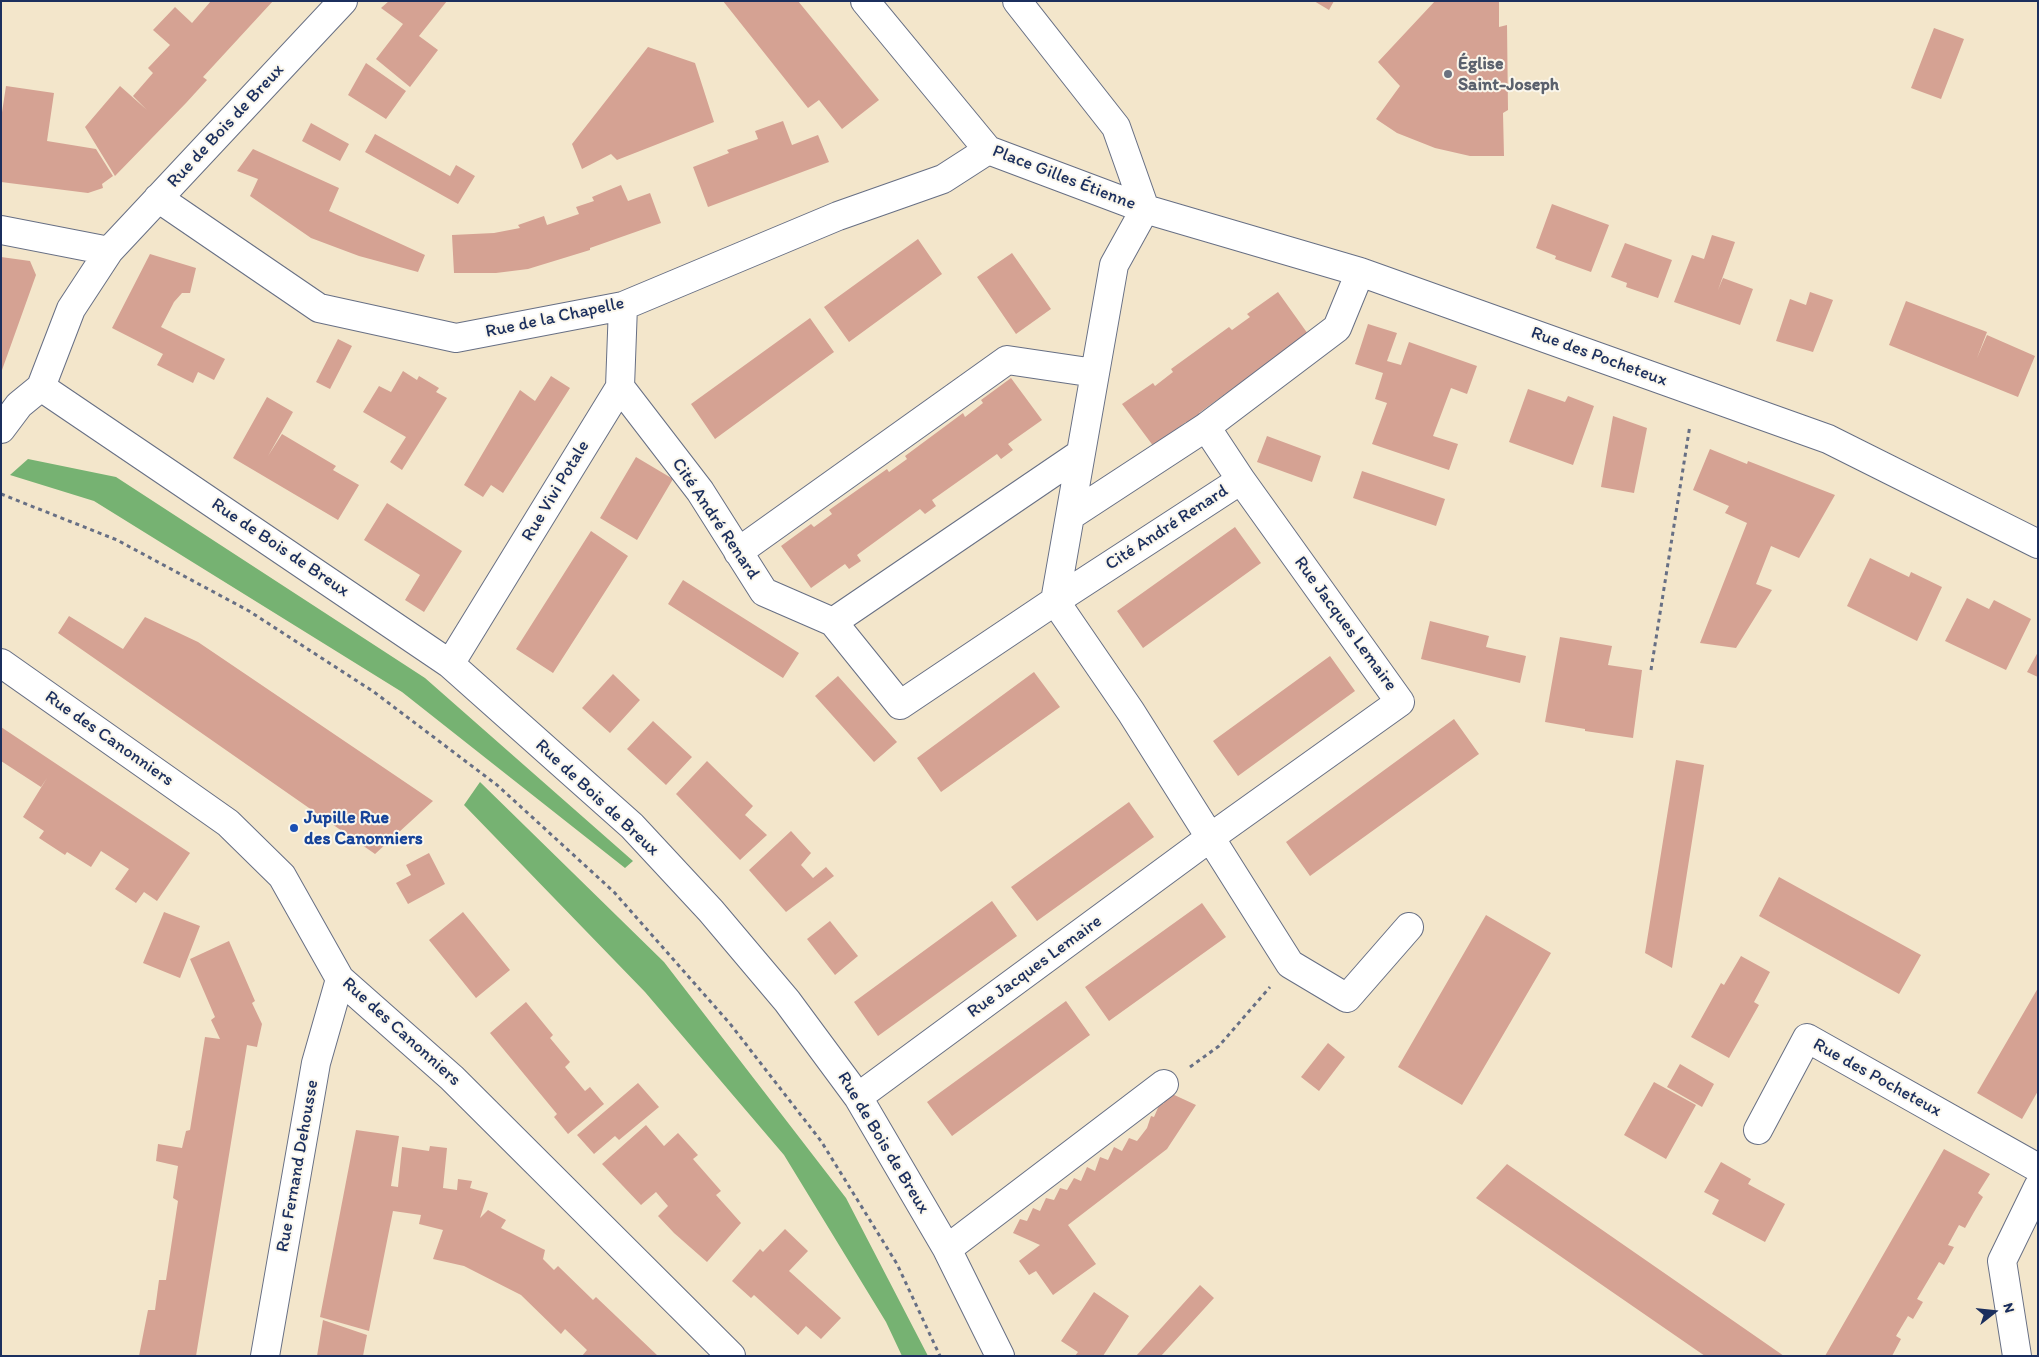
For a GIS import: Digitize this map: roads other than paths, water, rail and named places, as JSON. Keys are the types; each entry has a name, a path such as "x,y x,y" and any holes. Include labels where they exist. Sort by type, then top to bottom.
{"street":[{"name":"Rue de Bois de Breux","path":"343,1 108,251 71,309 41,387 450,664 632,826 711,911 787,1001 858,1096 946,1249 1000,1356"},
{"name":"Place Gilles Étienne","path":"865,1 988,150 1145,209"},
{"name":"Place Gilles Étienne","path":"1017,1 1116,127 1145,209"},
{"name":"Rue de la Chapelle","path":"158,198 319,308 456,338 623,306 838,216 943,179 988,150"},
{"name":"Rue des Pocheteux","path":"1145,209 1360,272 1828,439 2038,544"},
{"path":"1145,209 1114,265 1055,601 1211,837 1290,964 1347,998 1409,927"},
{"path":"1,230 108,251"},
{"path":"1070,516 1206,427 1337,328 1360,272"},
{"name":"Rue Vivi Potale","path":"450,664 620,387 623,306"},
{"path":"738,552 1007,360 1095,373"},
{"path":"1,429 19,405 41,387"},
{"name":"Cité André Renard","path":"620,387 700,491 764,592 834,622 900,705 1241,480 1206,427"},
{"path":"834,622 1080,454"},
{"name":"Rue Jacques Lemaire","path":"858,1096 1211,837 1400,702 1241,480"},
{"name":"Rue des Canonniers","path":"1,663 228,823 282,876 340,979 452,1078 731,1356"},
{"name":"Rue Fernand Dehousse","path":"265,1356 316,1063 340,979"},
{"name":"Rue des Pocheteux","path":"1758,1130 1807,1038 2038,1168"},
{"path":"946,1249 1164,1084"},
{"path":"2016,1356 2002,1261 2038,1187"}],"place":[{"name":"Église Saint-Joseph","path":"1448,74"},
{"name":"Jupille Rue des Canonniers","path":"294,828"}]}
